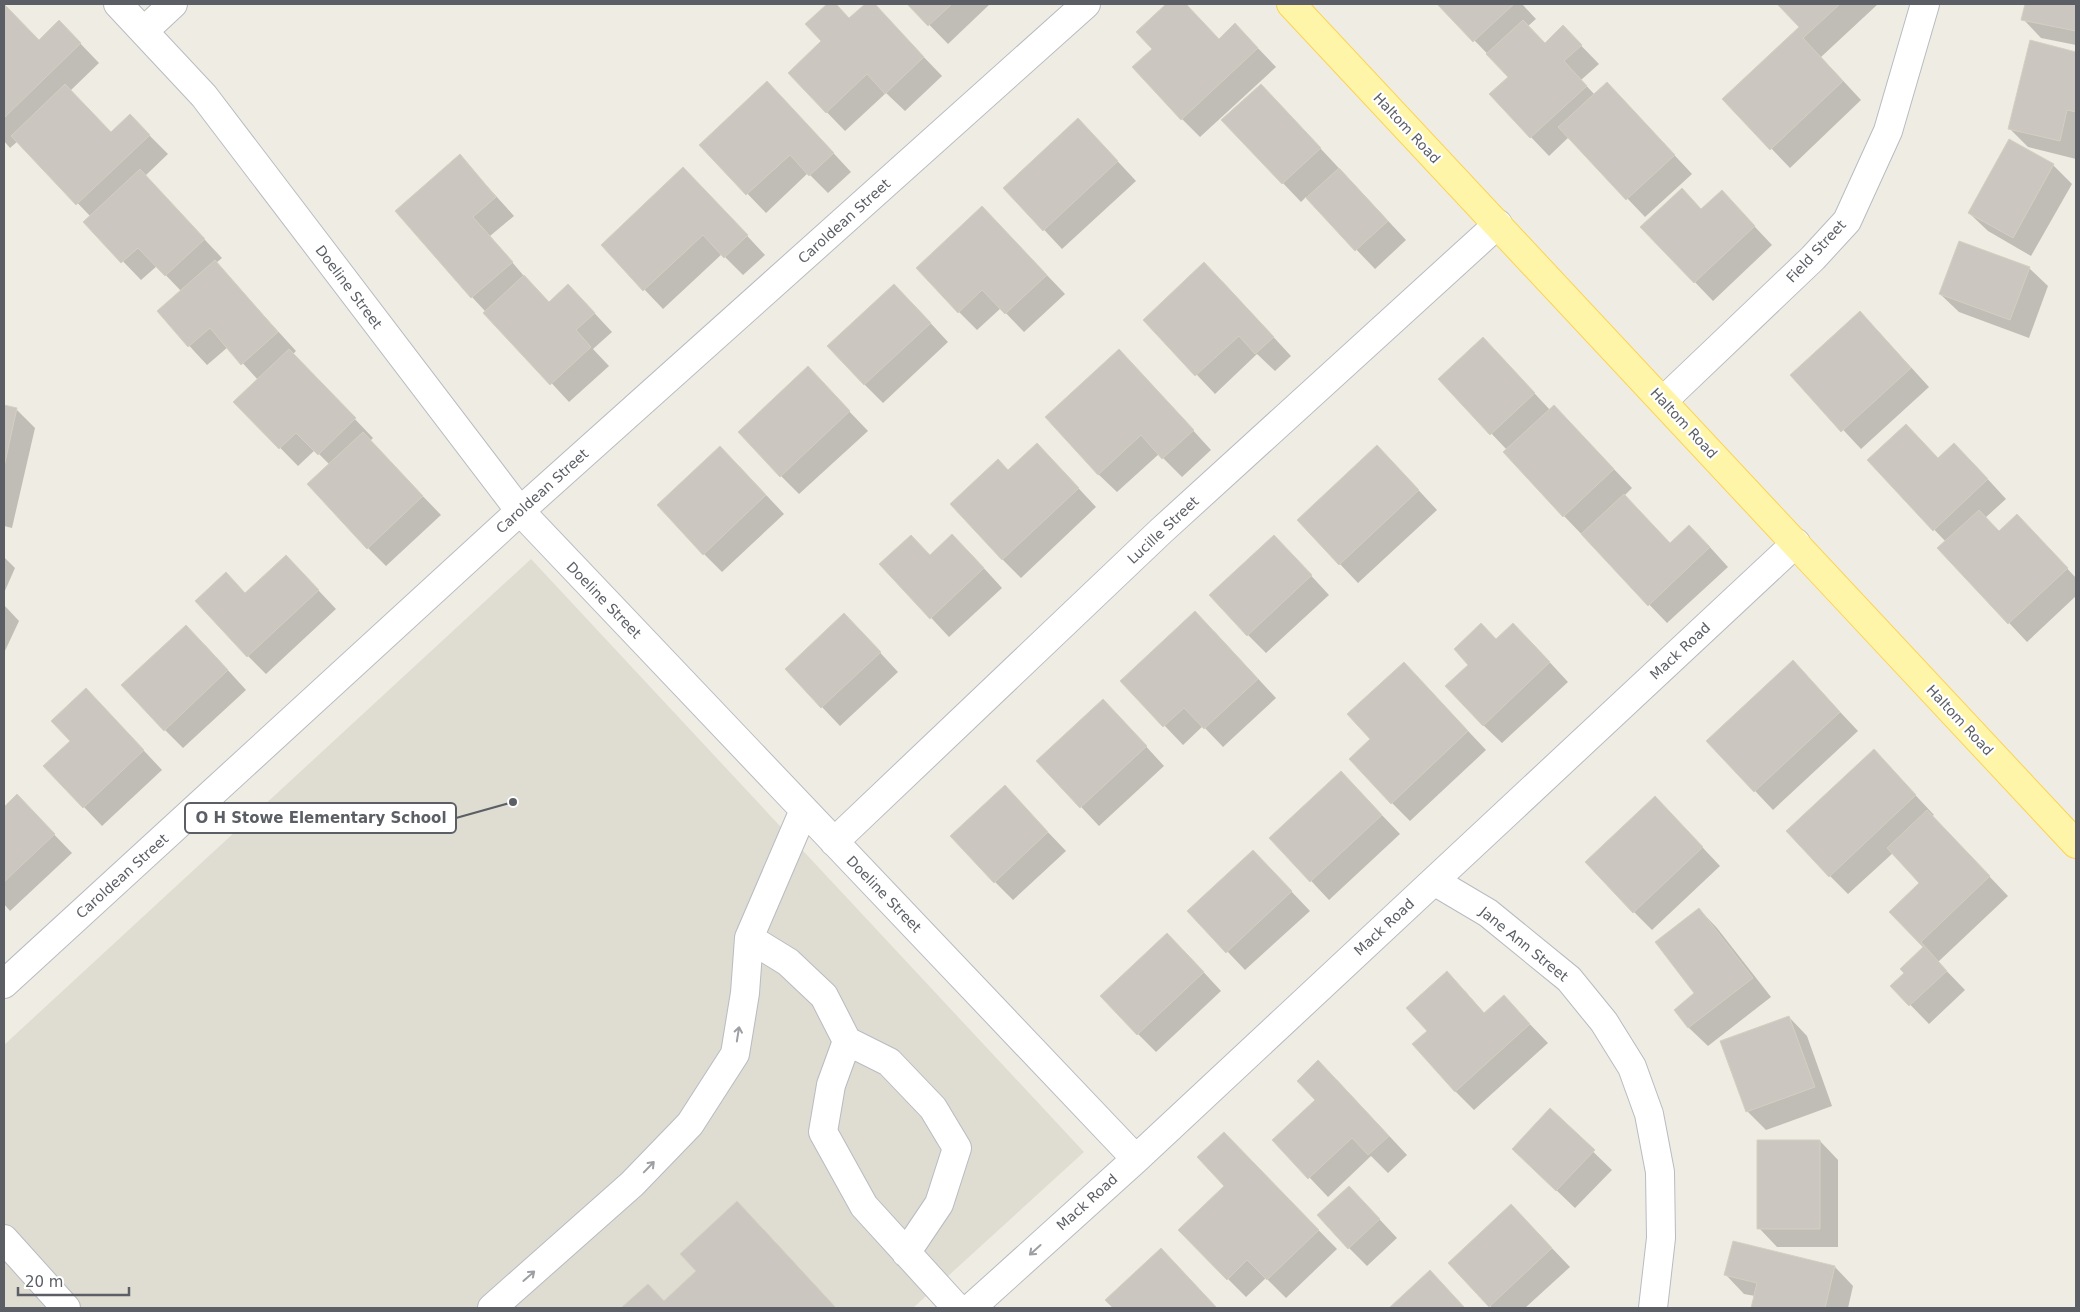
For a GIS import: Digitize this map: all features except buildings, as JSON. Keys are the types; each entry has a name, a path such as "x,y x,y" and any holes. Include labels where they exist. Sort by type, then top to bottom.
{"main road":[{"name":"Haltom Road","path":"1291,4 2076,844"}],"street":[{"name":"Doeline Street","path":"118,4 204,96 520,511 1136,1158"},
{"path":"144,31 173,4"},
{"name":"Caroldean Street","path":"4,984 520,511 1086,4"},
{"name":"Field Street","path":"1663,401 1813,258 1847,221 1888,130 1925,4"},
{"name":"Lucille Street","path":"834,842 1161,531 1498,224"},
{"name":"Mack Road","path":"971,1308 1136,1158 1796,543"},
{"path":"492,1308 632,1184 690,1124 735,1054 745,992 749,938 804,810"},
{"name":"Jane Ann Street","path":"1434,881 1488,912 1569,979 1604,1022 1632,1067 1649,1114 1660,1172 1661,1238 1653,1308"},
{"path":"749,938 788,962 824,996 847,1041 889,1062 933,1108 957,1148 939,1204 906,1253"},
{"path":"847,1041 831,1085 823,1132 864,1206 957,1308"},
{"path":"4,1239 66,1308"}],"shaded area":[{"path":"531,559 1084,1152 913,1308 4,1308 4,1045"}],"place":[{"name":"O H Stowe Elementary School","path":"513,802"}]}
